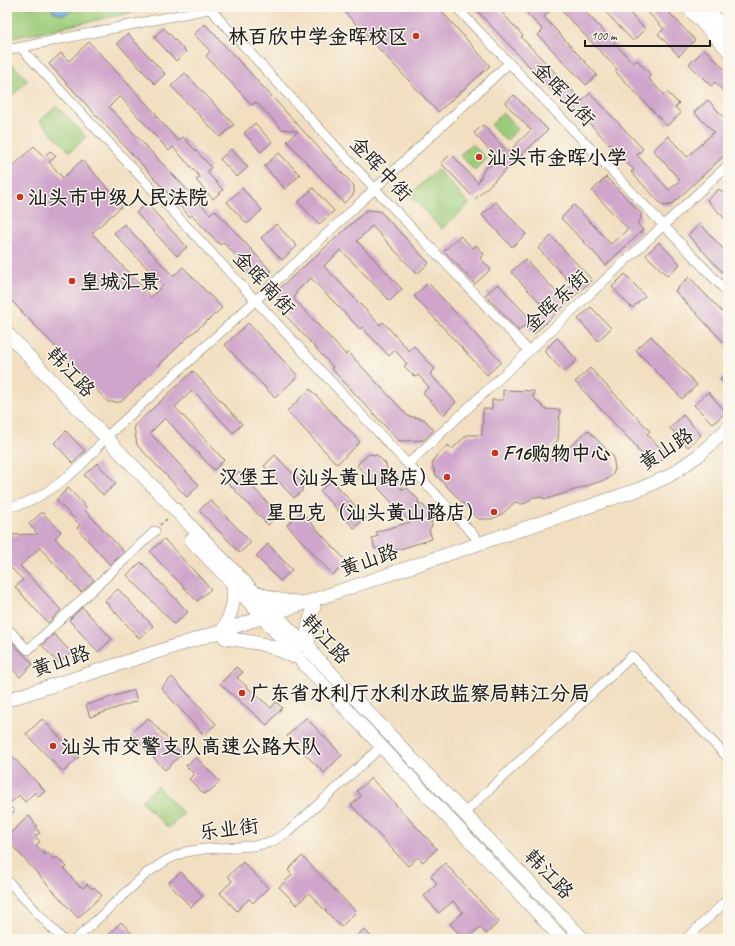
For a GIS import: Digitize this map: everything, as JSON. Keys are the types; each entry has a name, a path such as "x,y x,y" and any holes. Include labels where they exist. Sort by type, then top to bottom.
{"street":[{"name":"金晖北街","path":"456,7 728,293"},
{"path":"687,7 728,50"},
{"path":"704,7 728,32"},
{"path":"7,50 214,8"},
{"name":"金晖中街","path":"214,8 375,189 529,351"},
{"name":"金晖南街","path":"21,48 481,543"},
{"path":"7,507 31,501 63,480 509,62"},
{"name":"金晖东街","path":"408,464 728,165"},
{"name":"韩江路","path":"7,333 169,517 232,583 316,657 582,939"},
{"name":"韩江路","path":"7,345 251,589 306,665 562,939"},
{"name":"黄山路","path":"310,605 481,543 640,489 669,476 699,455 728,428"},
{"name":"黄山路","path":"7,709 223,634 647,495 681,477 706,459 728,439"},
{"path":"7,628 28,650 155,531"},
{"path":"232,583 234,591 233,605 223,634 279,649 306,665"},
{"path":"251,589 272,599 310,605 306,633 308,644 316,657"},
{"name":"黄山路","path":"7,700 223,634"},
{"path":"463,814 632,656 728,758"},
{"name":"乐业街","path":"76,939 147,873 166,860 184,852 204,849 253,846 271,842 288,832 382,746"},
{"path":"7,880 62,939"},
{"path":"686,939 728,899"}],"lane":[{"path":"7,814 11,811"}],"path":[{"path":"155,531 169,517"}],"green space":[{"path":"20,7 52,7 53,11 63,15 80,7 158,7 7,39 7,8 12,9"},
{"path":"12,64 28,80 7,101 7,69"},
{"path":"56,106 86,137 70,152 40,121"},
{"path":"503,113 518,129 506,141 491,125"},
{"path":"472,144 487,159 475,171 460,155"},
{"path":"437,169 469,204 442,229 410,195"},
{"path":"157,786 184,814 168,828 141,801"}],"water":[{"path":"52,7 80,7 63,15 53,11"}],"building":[{"name":"林百欣中学金晖校区","path":"340,7 438,7 490,66 438,112"},
{"path":"479,7 497,7 523,36 521,37 582,101 590,93 643,149 637,155 669,190 680,180 653,150 668,136 687,157 714,132 694,112 708,100 728,122 728,152 671,205 663,206 631,172 634,170 569,102 566,105 476,10"},
{"path":"521,7 545,7 549,11 544,17 597,75 586,85 538,35 543,30"},
{"path":"566,7 581,7 633,63 637,60 651,75 648,78 664,95 667,92 679,104 675,107 681,113 667,126 615,71 617,69 562,11"},
{"path":"601,7 624,7 645,29 633,41"},
{"path":"643,7 664,7 695,40 679,56 658,34 664,29"},
{"path":"205,24 354,186 354,194 344,203 287,141 298,131 282,129 256,102 252,105 206,56 210,51 194,34"},
{"path":"164,28 186,52 176,61 154,37"},
{"path":"128,34 165,74 155,84 117,43"},
{"path":"89,42 157,115 156,116 178,141 183,137 211,167 207,172 223,190 213,199 196,180 200,177 173,147 169,151 120,96 109,107 210,214 215,210 271,271 263,277 255,279 251,277 239,264 241,261 223,242 220,245 192,215 190,217 49,64 61,53 69,61"},
{"path":"705,49 728,73 728,96 715,82 711,86 689,64"},
{"path":"185,73 234,125 220,137 171,86"},
{"path":"514,95 548,130 475,199 441,163 451,154 478,183 485,168 499,161 474,133 483,125 508,152 531,130 505,103"},
{"path":"255,123 272,142 261,152 244,133"},
{"name":"皇城汇景","path":"34,146 44,157 50,151 56,156 49,162 63,178 82,160 123,205 92,233 151,297 163,285 114,233 124,224 173,276 183,267 222,308 188,337 121,402 108,402 7,296 7,172"},
{"path":"231,149 248,167 237,177 220,159"},
{"path":"279,153 300,175 285,189 264,166"},
{"path":"606,177 641,213 641,219 637,223 643,230 606,265 561,218 574,205 611,244 628,229 592,191"},
{"path":"242,188 262,210 247,224 227,202"},
{"path":"313,188 334,211 319,224 298,202"},
{"path":"719,189 728,198 728,222 707,200"},
{"path":"496,202 526,234 512,247 482,215"},
{"path":"146,203 187,247 177,256 136,213"},
{"path":"367,210 380,211 429,263 417,274 372,226 357,241 402,289 390,301 341,250 324,266 380,325 383,322 409,351 414,346 435,369 430,374 456,402 443,415 423,393 429,387 418,375 415,377 404,366 407,364 395,350 389,356 362,327 360,329 311,278 297,291 294,299 346,355 348,352 408,416 424,419 434,430 424,440 399,441 331,368 333,367 279,308 280,288"},
{"path":"276,224 297,246 282,260 261,238"},
{"path":"700,224 728,254 728,278 688,235"},
{"path":"460,236 473,248 476,245 484,254 480,258 491,269 475,284 444,251"},
{"path":"551,236 592,280 534,334 525,325 519,331 485,295 498,284 532,321 546,309 511,272 525,259 560,296 572,285 538,248"},
{"path":"659,242 680,264 667,276 646,255"},
{"path":"625,274 645,296 632,308 612,287"},
{"path":"689,277 728,318 728,347 675,291"},
{"path":"428,283 501,362 487,375 414,296"},
{"path":"591,307 611,328 598,341 578,319"},
{"path":"248,323 298,376 275,398 225,345"},
{"path":"651,336 697,385 682,399 636,350"},
{"path":"557,338 577,360 564,372 544,351"},
{"path":"590,368 650,431 647,434 667,455 654,467 575,382"},
{"path":"193,371 242,424 233,433 193,390 175,407 224,460 214,470 165,418 150,433 199,485 187,497 137,445 134,426"},
{"path":"728,373 728,389 720,380"},
{"path":"310,389 360,442 337,464 287,411"},
{"name":"F16购物中心","path":"503,390 534,391 533,397 545,409 560,410 558,440 548,450 557,459 588,430 613,456 615,469 613,474 608,479 547,499 533,497 526,503 522,504 515,502 502,514 492,519 479,519 475,516 436,475 432,465 435,457 448,445 452,449 467,435 482,435 483,409 492,409 492,400 503,400"},
{"path":"708,392 726,412 713,424 694,405"},
{"path":"683,415 701,435 688,447 670,428"},
{"path":"66,431 85,451 73,463 54,443"},
{"path":"369,454 377,455 386,464 387,472 393,472 402,482 401,489 407,488 418,499 419,505 423,505 433,517 431,523 432,526 429,530 432,539 381,555 378,548 375,549 372,538 378,536 376,532 410,522 357,465"},
{"path":"275,455 302,483 302,491 294,498 264,466"},
{"path":"97,463 116,484 103,495 84,475"},
{"path":"239,472 279,515 268,525 228,483"},
{"path":"332,480 366,518 354,528 320,491"},
{"path":"68,488 87,508 85,510 124,552 110,565 77,528 80,525 56,500"},
{"path":"210,500 251,542 240,553 199,510"},
{"path":"42,512 61,532 55,538 94,580 81,592 40,548 20,566 61,610 48,623 15,587 23,580 7,564 7,539 11,535 38,534 29,524"},
{"path":"301,512 347,562 333,575 287,525"},
{"path":"164,539 211,589 197,601 150,552"},
{"path":"268,544 292,570 280,581 256,556"},
{"path":"141,562 188,612 174,624 127,575"},
{"path":"118,589 153,626 139,638 105,601"},
{"path":"82,607 112,639 98,652 69,620"},
{"path":"54,634 71,652 59,664 42,645"},
{"path":"7,637 33,664 20,677 7,663"},
{"name":"广东省水利厅水利水政监察局韩江分局","path":"236,667 243,672 237,678 271,708 276,702 282,708 267,725 220,684"},
{"path":"172,677 216,724 204,735 161,688"},
{"path":"134,690 137,701 90,717 86,705"},
{"path":"148,718 182,754 165,770 131,733"},
{"path":"306,718 342,755 324,773 287,736"},
{"name":"汕头市交警支队高速公路大队","path":"42,719 79,757 63,772 26,734"},
{"path":"7,751 45,791 39,797 35,792 25,802 19,795 7,806"},
{"path":"196,757 220,782 209,792 208,791 204,794 189,779 194,774 186,766"},
{"path":"371,778 437,849 423,862 418,857 408,866 351,805 361,796 357,791"},
{"path":"29,816 37,826 36,828 40,833 35,836 40,842 36,845 45,855 48,853 54,860 57,857 67,867 64,869 80,887 81,886 83,888 87,884 92,889 94,887 102,895 78,918 7,840 7,836"},
{"path":"302,856 356,912 341,927 309,893 297,905 279,887 292,875 288,870"},
{"path":"243,862 268,888 253,903 249,899 237,911 220,893 232,881 228,876"},
{"path":"445,863 499,922 486,934 480,927 467,939 464,939 450,924 463,912 453,901 439,913 424,896 437,884 431,876"},
{"path":"181,872 203,896 191,907 168,883"},
{"path":"121,922 137,939 110,939 107,936"},
{"path":"364,929 373,939 354,939"}],"place":[{"name":"林百欣中学金晖校区","path":"416,36"},
{"name":"汕头市金晖小学","path":"479,157"},
{"name":"汕头市中级人民法院","path":"20,197"},
{"name":"皇城汇景","path":"72,281"},
{"name":"F16购物中心","path":"495,453"},
{"name":"汉堡王（汕头黄山路店）","path":"447,477"},
{"name":"星巴克（汕头黄山路店）","path":"494,512"},
{"name":"广东省水利厅水利水政监察局韩江分局","path":"242,693"},
{"name":"汕头市交警支队高速公路大队","path":"53,746"}]}
